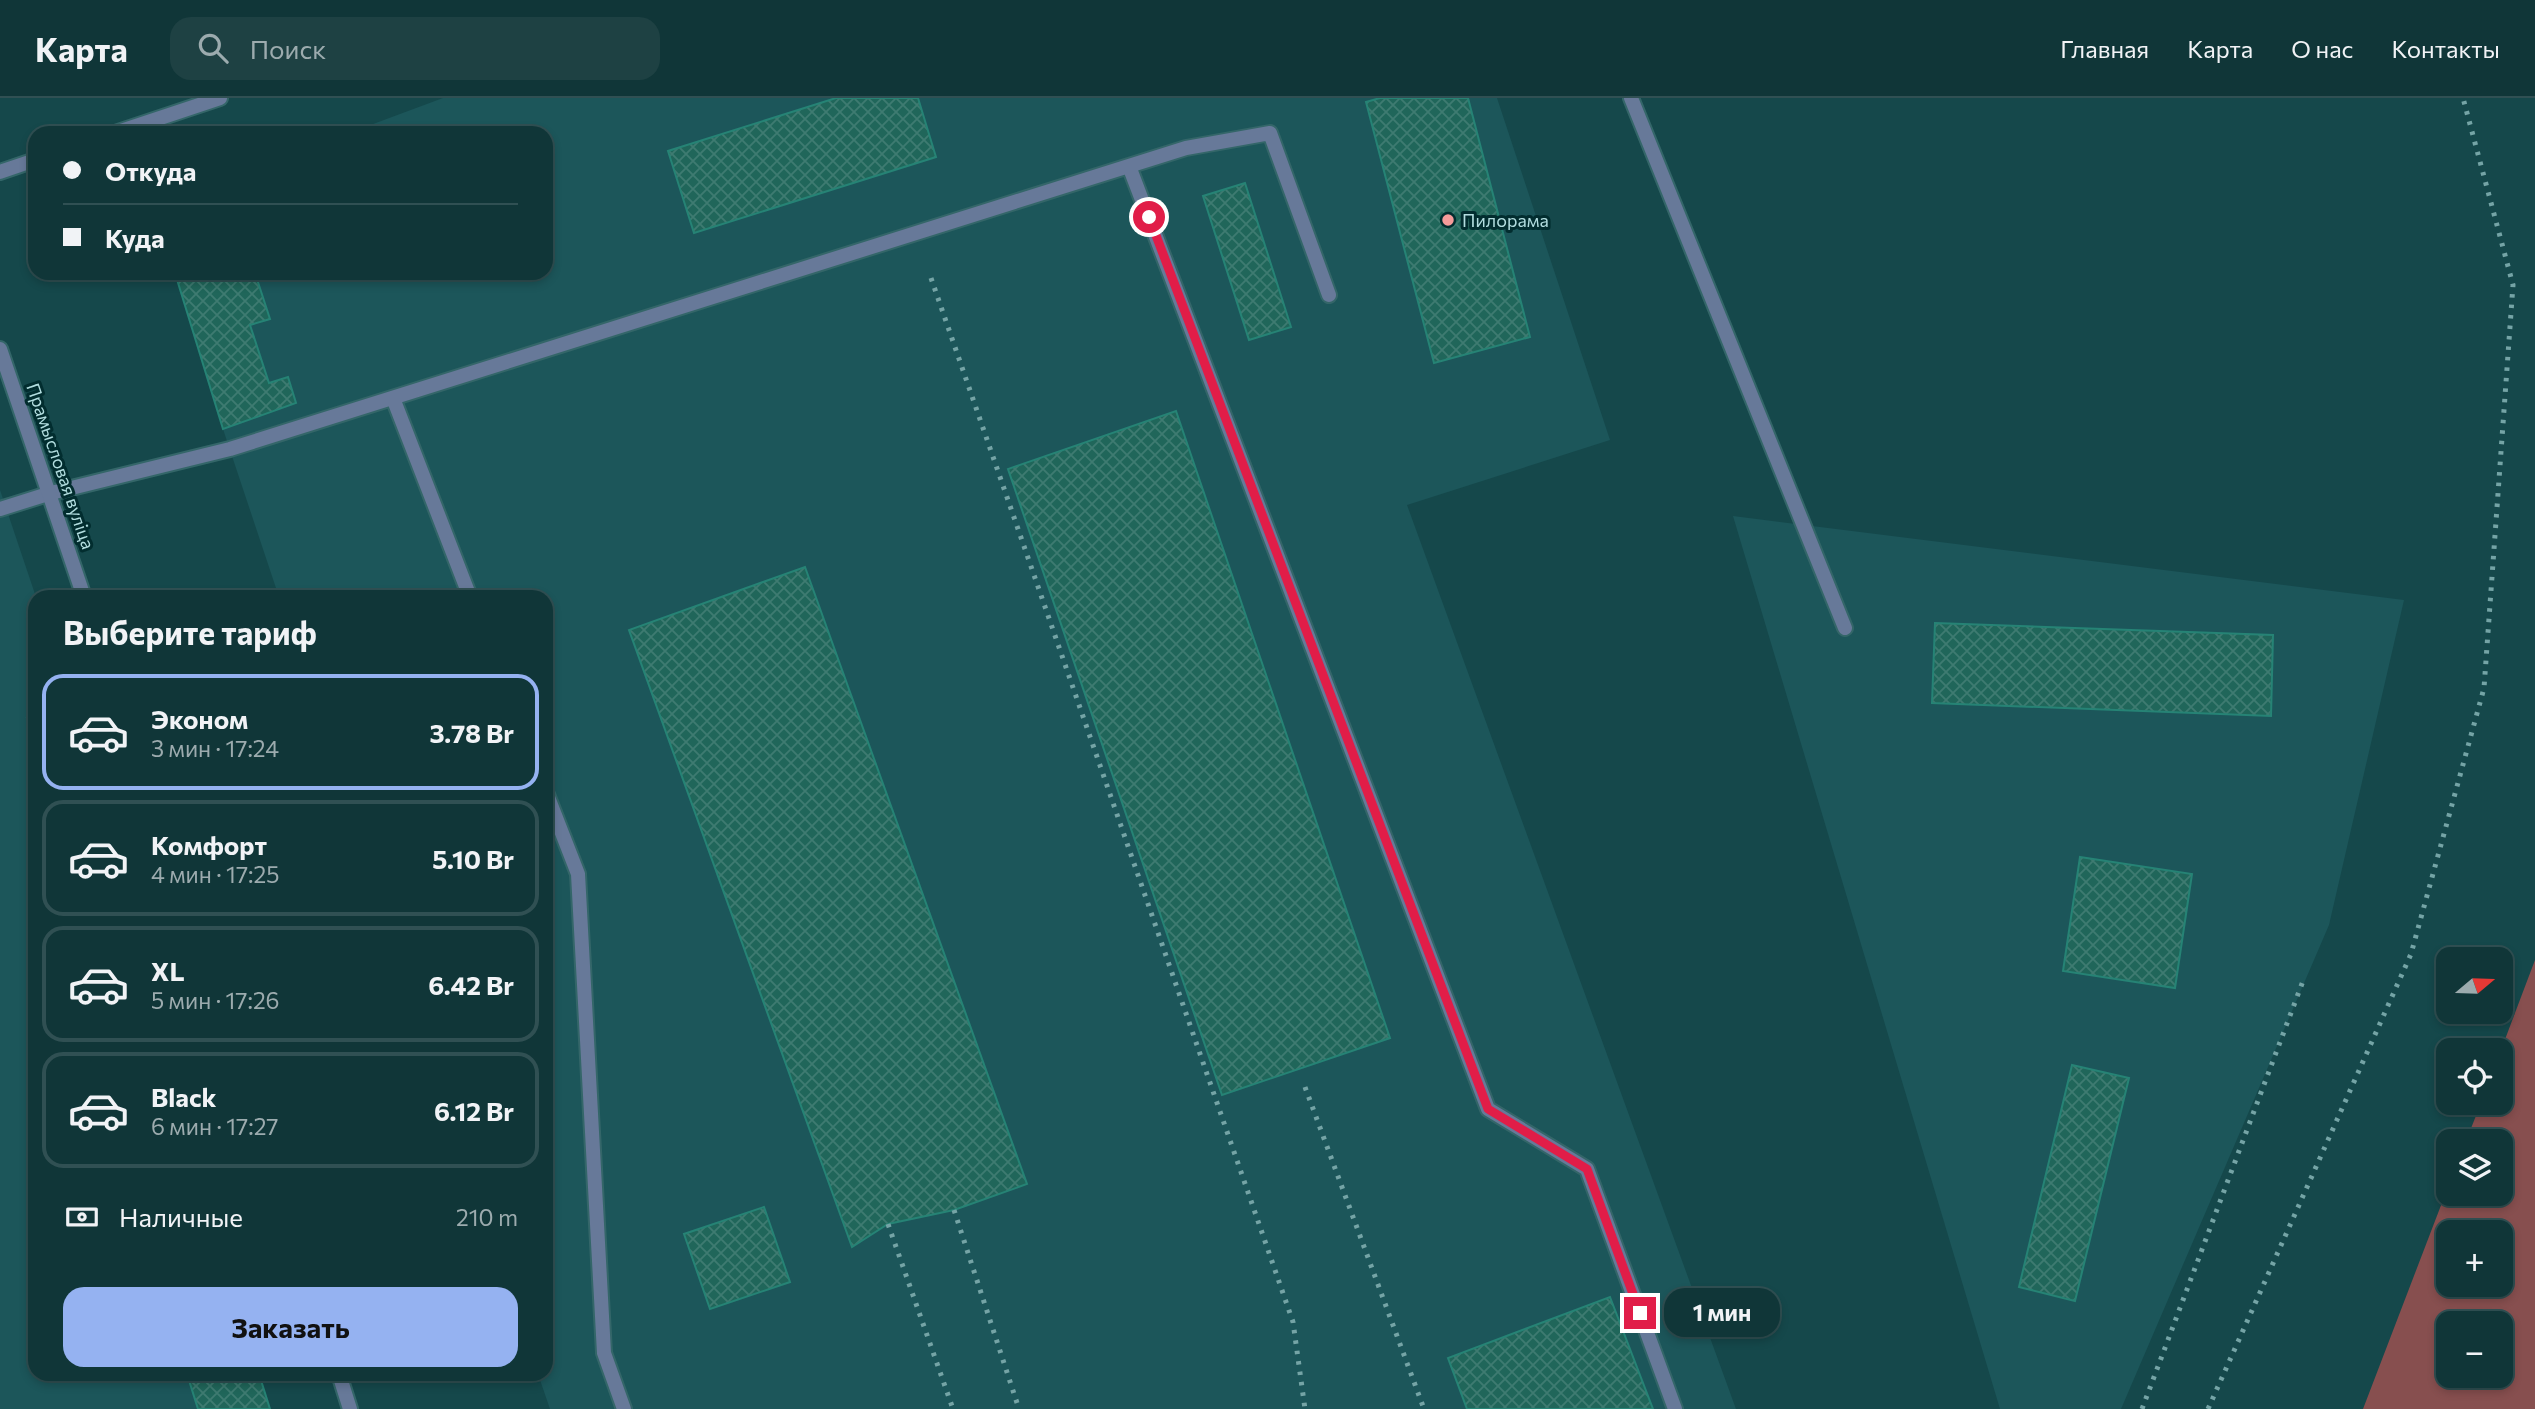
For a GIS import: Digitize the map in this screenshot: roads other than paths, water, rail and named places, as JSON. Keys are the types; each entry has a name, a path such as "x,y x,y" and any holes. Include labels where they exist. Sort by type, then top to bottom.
{"street":[{"path":"136,126 220,98"},
{"path":"1631,98 1844,628"},
{"path":"0,509 230,450 1186,148 1269,133 1329,295"},
{"path":"0,172 28,162"},
{"path":"1129,166 1488,1109 1587,1169 1675,1409"},
{"name":"Прамысловая вуліца","path":"0,349 82,590"},
{"path":"393,398 467,590"},
{"path":"553,810 578,874 604,1353 624,1409"},
{"path":"341,1381 350,1409"}],"railway":[{"path":"2208,1409 2411,954 2484,688 2513,285 2463,98"},
{"path":"931,278 1293,1322 1305,1409"},
{"path":"2142,1409 2303,981"},
{"path":"1305,1087 1424,1409"},
{"path":"954,1210 1019,1409"},
{"path":"888,1224 953,1409"}],"place":[{"name":"Пилорама","path":"1448,220"}]}
